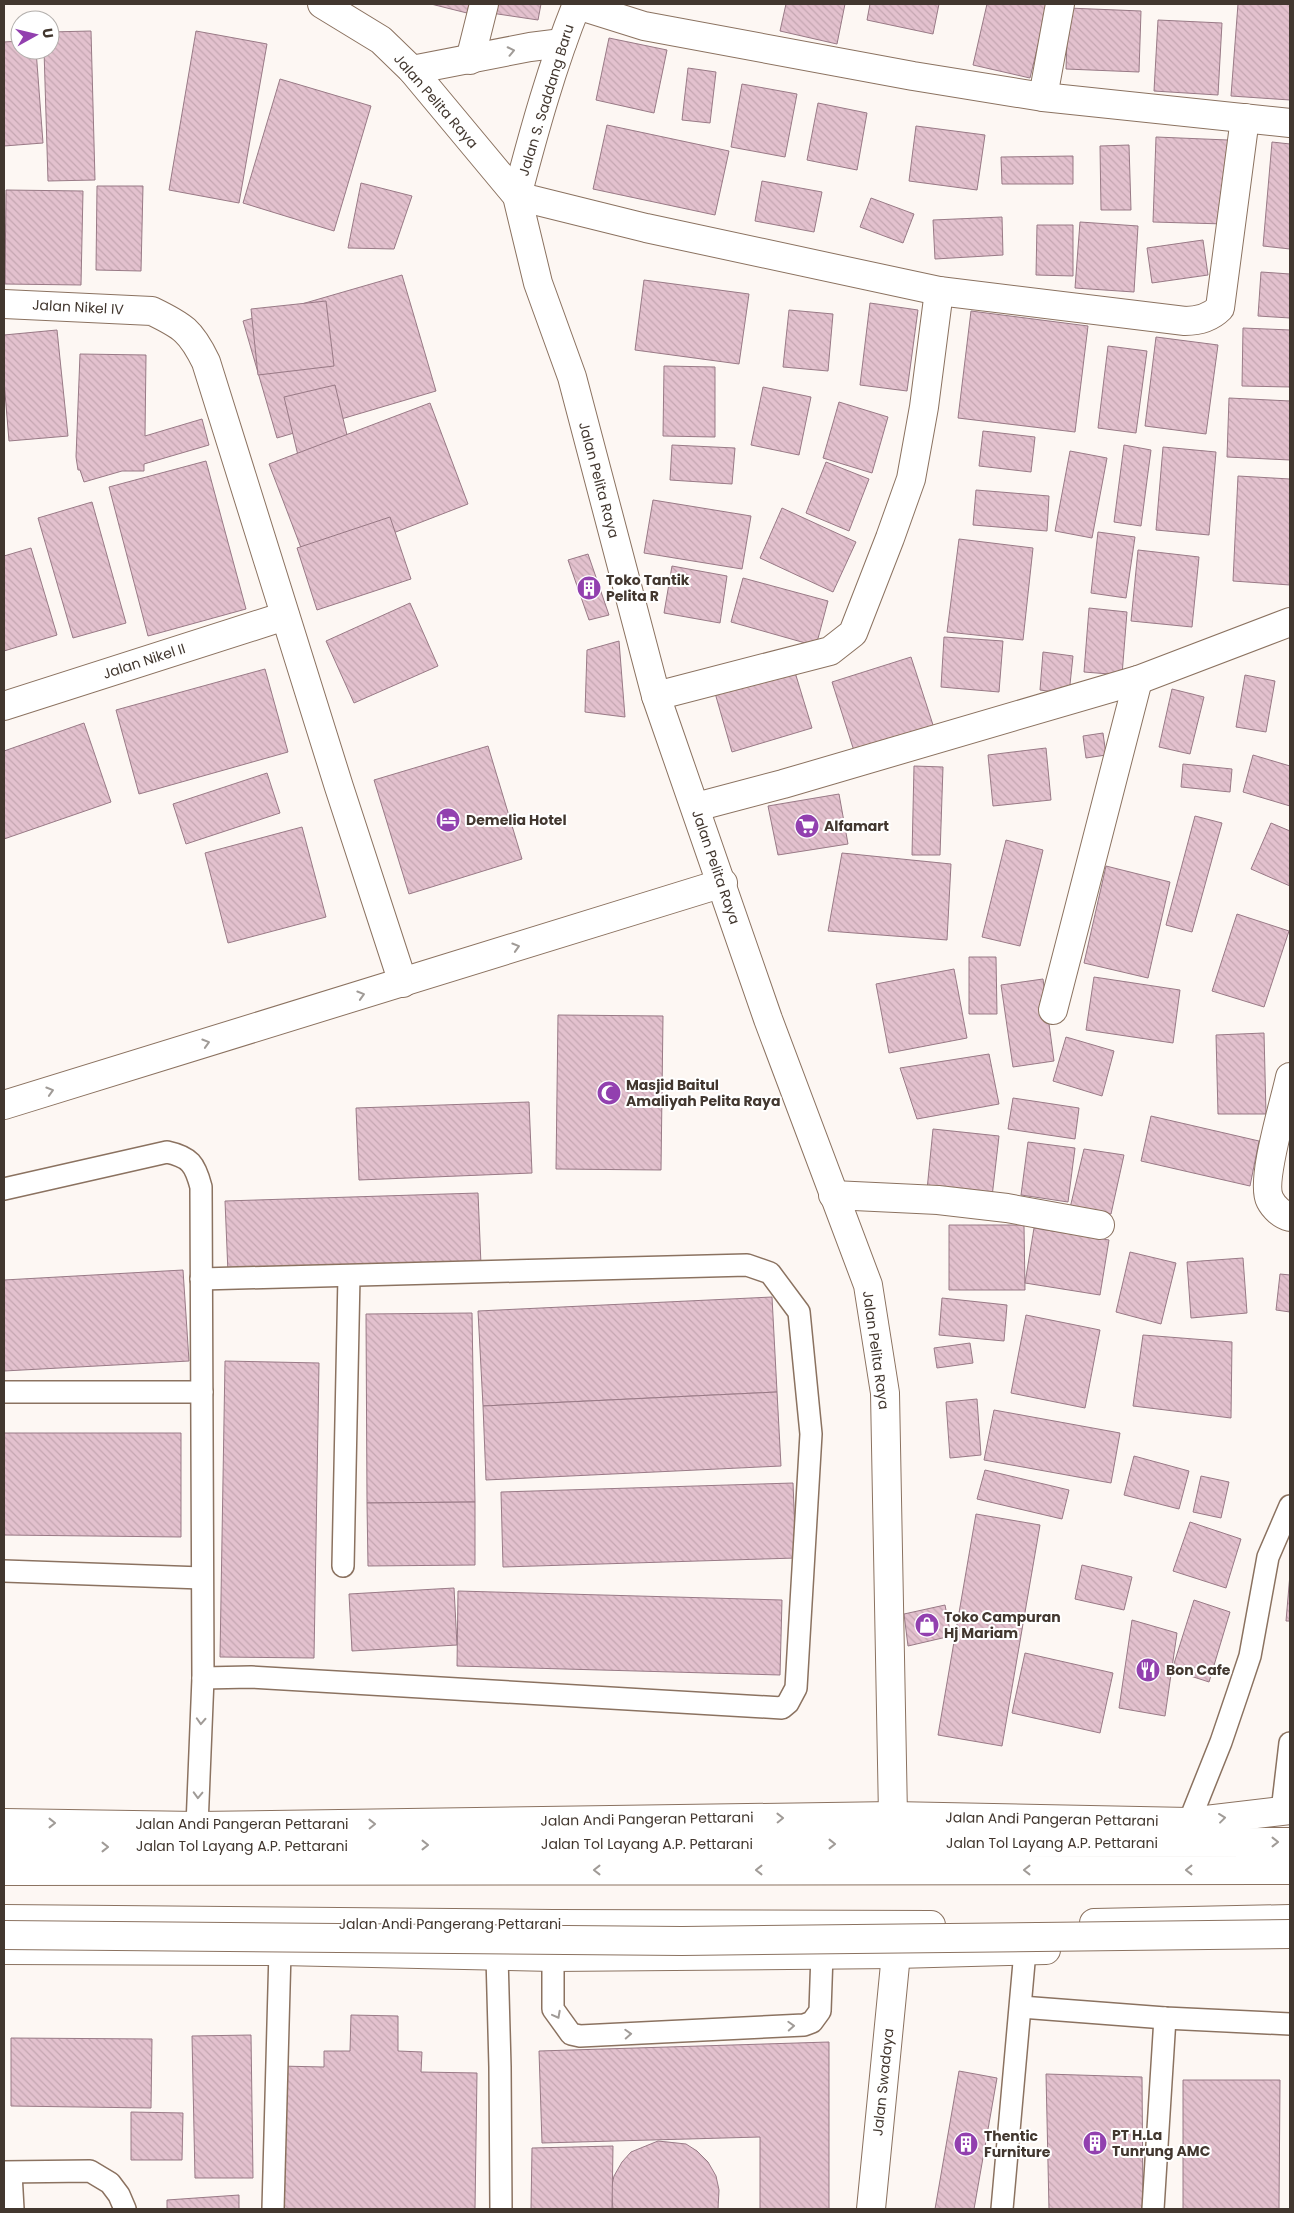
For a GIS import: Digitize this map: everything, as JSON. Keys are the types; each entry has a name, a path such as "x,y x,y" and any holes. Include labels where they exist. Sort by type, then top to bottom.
{"main road":[{"name":"Jalan Pelita Raya","path":"322,4 381,40 412,70 518,196 538,283 572,377 656,696 768,1019 868,1285 884,1392 893,1816"},
{"path":"470,60 484,4"},
{"path":"577,4 644,26 913,76 1043,97 1290,123"},
{"name":"Jalan S. Saddang Baru","path":"518,196 533,135 562,43 577,4"},
{"path":"1043,97 1060,4"},
{"path":"412,70 530,47 562,43"},
{"path":"518,196 646,228 939,291 1198,321 1220,308 1246,118"},
{"path":"656,696 830,651 853,633 911,478 924,407 939,291"},
{"name":"Jalan Nikel IV","path":"4,304 152,311 173,321 194,338 206,362 285,616"},
{"path":"285,616 403,982"},
{"name":"Jalan Nikel II","path":"4,706 285,616"},
{"path":"696,807 783,784 1138,680 1290,622"},
{"path":"1053,1010 1138,680"},
{"path":"4,1106 722,883"},
{"path":"1290,1077 1267,1179 1269,1199 1277,1209 1290,1217"},
{"path":"833,1195 948,1201 1007,1208 1100,1225"},
{"name":"Jalan Andi Pangeran Pettarani","path":"4,1823 197,1826 893,1816 1189,1822 1286,1810"},
{"name":"Jalan Tol Layang A.P. Pettarani","path":"4,1847 1290,1842"},
{"name":"Jalan Tol Layang A.P. Pettarani","path":"4,1871 1290,1870"},
{"name":"Jalan Andi Pangerang Pettarani","path":"4,1919 896,1925 1290,1919"},
{"path":"808,1924 866,1954"},
{"path":"4,1934 682,1941 1290,1934"},
{"path":"4,1950 280,1951 553,1957 896,1954 1025,1950 1290,1947"},
{"name":"Jalan Swadaya","path":"870,2209 896,1954"}],"lane":[{"path":"4,1189 167,1152 183,1156 196,1169 202,1186 203,1678 197,1826"},
{"path":"201,1279 748,1265 770,1273 799,1312 811,1434 796,1688 788,1703 782,1708 261,1677 203,1678"},
{"path":"343,1566 349,1276"},
{"path":"4,1392 202,1392"},
{"path":"1189,1822 1221,1742 1250,1656 1268,1557 1290,1506"},
{"path":"4,1571 202,1578"},
{"path":"1286,1810 1290,1743"},
{"path":"1002,2209 1025,1950"},
{"path":"273,2209 280,1951"},
{"path":"553,1957 553,2009 571,2034 580,2036 804,2025 812,2022 820,2011 822,1954"},
{"path":"497,1956 501,2209"},
{"path":"1021,2007 1165,2018 1290,2024"},
{"path":"1153,2209 1165,2018"},
{"path":"13,2209 8,2173 90,2171 110,2183 119,2195 125,2209"}],"building":[{"path":"431,4 469,4 467,13"},
{"path":"492,4 541,4 538,20 491,13"},
{"path":"786,4 845,4 837,44 780,31"},
{"path":"870,4 939,4 933,34 867,20"},
{"path":"987,4 1048,4 1030,78 973,65"},
{"path":"1238,4 1290,4 1290,100 1231,96"},
{"path":"1068,8 1141,11 1139,72 1066,69"},
{"path":"1158,20 1222,23 1218,95 1154,91"},
{"path":"91,31 95,180 48,181 44,60 60,60 60,32"},
{"path":"196,31 267,44 239,203 169,190"},
{"path":"609,38 667,50 654,113 596,100"},
{"path":"4,42 10,42 10,60 37,60 43,143 4,146"},
{"path":"688,68 716,72 710,123 682,120"},
{"path":"280,79 371,106 334,231 243,203"},
{"path":"742,84 797,94 785,157 731,147"},
{"path":"818,103 867,113 857,170 807,160"},
{"path":"607,125 729,151 715,215 593,189"},
{"path":"916,126 985,135 977,190 909,181"},
{"path":"1156,137 1228,140 1225,224 1153,222"},
{"path":"1272,142 1290,144 1290,249 1263,246"},
{"path":"1129,145 1131,210 1101,210 1100,146"},
{"path":"1073,156 1073,184 1002,184 1001,157"},
{"path":"762,181 822,192 814,232 755,221"},
{"path":"361,183 412,196 394,249 348,248"},
{"path":"97,186 143,186 141,271 96,270"},
{"path":"6,190 83,191 81,285 5,284"},
{"path":"871,198 914,214 903,243 860,227"},
{"path":"1002,217 1003,255 935,259 933,220"},
{"path":"1080,222 1138,226 1134,292 1075,288"},
{"path":"1037,225 1073,225 1073,276 1036,275"},
{"path":"1203,240 1208,275 1152,283 1147,248"},
{"path":"1261,272 1290,274 1290,318 1258,316"},
{"path":"402,275 436,391 277,438 243,321"},
{"path":"644,280 749,294 739,364 635,350"},
{"path":"326,301 334,366 258,375 251,309"},
{"path":"870,303 918,310 907,391 860,385"},
{"path":"789,310 833,314 828,371 783,367"},
{"path":"971,311 1088,326 1075,432 958,418"},
{"path":"1243,328 1290,330 1290,387 1242,386"},
{"path":"57,330 68,436 9,441 4,381 4,335"},
{"path":"1156,337 1218,345 1206,434 1145,426"},
{"path":"1108,346 1147,351 1136,433 1098,428"},
{"path":"80,354 146,355 145,436 202,419 209,445 144,464 144,471 122,471 84,482 80,470 78,470 76,457"},
{"path":"664,366 715,367 715,437 663,436"},
{"path":"335,385 352,456 301,468 284,397"},
{"path":"763,387 811,397 799,455 751,445"},
{"path":"1229,398 1290,401 1290,460 1227,457"},
{"path":"839,402 888,417 872,473 823,458"},
{"path":"430,403 468,504 308,566 269,464"},
{"path":"983,431 1035,437 1031,472 979,466"},
{"path":"672,445 735,448 732,484 670,480"},
{"path":"1124,445 1151,450 1141,526 1114,522"},
{"path":"1163,447 1216,452 1209,535 1156,530"},
{"path":"1070,451 1107,458 1092,538 1055,531"},
{"path":"206,461 246,609 148,636 109,487"},
{"path":"826,462 869,479 849,531 806,513"},
{"path":"1238,476 1290,479 1290,585 1233,581"},
{"path":"976,490 1049,496 1047,531 973,525"},
{"path":"653,500 751,516 742,569 644,553"},
{"path":"92,502 126,623 73,638 38,518"},
{"path":"782,508 856,542 833,592 760,558"},
{"path":"390,517 411,579 317,610 297,548"},
{"path":"1098,532 1135,537 1126,598 1091,593"},
{"path":"959,539 1033,548 1023,640 947,632"},
{"path":"31,548 57,635 4,651 4,556"},
{"path":"1138,550 1199,557 1192,627 1131,621"},
{"name":"Toko Tantik Pelita R","path":"588,554 609,615 589,620 568,560"},
{"path":"672,566 727,576 720,623 664,613"},
{"path":"743,578 828,601 816,646 731,622"},
{"path":"410,603 438,666 354,703 326,641"},
{"path":"1089,608 1127,612 1122,675 1084,672"},
{"path":"944,637 1003,641 999,692 941,687"},
{"path":"619,641 625,717 585,712 587,650"},
{"path":"1043,652 1073,656 1069,694 1040,690"},
{"path":"911,657 934,728 855,754 832,682"},
{"path":"265,669 288,752 139,794 116,710"},
{"path":"794,669 812,728 732,752 715,693"},
{"path":"1245,675 1275,681 1266,732 1236,727"},
{"path":"1172,689 1204,697 1190,754 1159,747"},
{"path":"84,723 111,802 4,839 4,751"},
{"path":"1103,733 1106,755 1086,758 1083,736"},
{"name":"Demelia Hotel","path":"488,746 522,859 409,894 374,780"},
{"path":"1046,748 1051,800 993,806 988,755"},
{"path":"1253,755 1290,766 1290,806 1243,792"},
{"path":"1183,764 1232,769 1230,792 1181,787"},
{"path":"914,766 943,767 940,855 912,855"},
{"path":"267,773 280,813 186,844 173,804"},
{"path":"839,794 848,844 778,855 768,806"},
{"path":"1195,816 1222,823 1192,932 1166,925"},
{"path":"1271,823 1290,831 1290,886 1251,869"},
{"path":"302,827 326,917 228,943 205,853"},
{"path":"1006,840 1043,850 1020,946 982,937"},
{"path":"842,853 951,864 947,940 828,931"},
{"path":"1106,866 1170,882 1148,978 1084,963"},
{"path":"1237,914 1289,931 1264,1007 1212,991"},
{"path":"969,957 996,957 997,1014 969,1014"},
{"path":"954,969 967,1038 889,1053 876,984"},
{"path":"1094,977 1180,990 1173,1043 1086,1030"},
{"path":"1043,979 1054,1061 1013,1067 1001,985"},
{"name":"Masjid Baitul Amaliyah Pelita Raya","path":"558,1015 663,1016 661,1170 556,1169"},
{"path":"1264,1033 1266,1114 1218,1114 1216,1035"},
{"path":"1066,1037 1114,1051 1102,1096 1053,1081"},
{"path":"989,1054 999,1104 917,1119 900,1068"},
{"path":"1013,1098 1079,1108 1075,1139 1008,1129"},
{"path":"529,1102 532,1173 359,1180 356,1108"},
{"path":"1151,1116 1259,1141 1250,1186 1141,1161"},
{"path":"933,1129 999,1136 992,1197 927,1190"},
{"path":"1028,1142 1075,1148 1068,1202 1021,1195"},
{"path":"1084,1149 1124,1155 1111,1214 1070,1208"},
{"path":"478,1193 481,1265 228,1273 225,1201"},
{"path":"949,1225 1024,1225 1025,1290 949,1290"},
{"path":"1034,1228 1109,1240 1100,1295 1025,1283"},
{"path":"1130,1252 1176,1263 1161,1324 1116,1312"},
{"path":"1243,1258 1247,1313 1191,1318 1187,1262"},
{"path":"183,1270 189,1361 4,1371 4,1280"},
{"path":"1280,1274 1290,1275 1290,1312 1276,1310"},
{"path":"772,1297 777,1392 483,1406 478,1311"},
{"path":"942,1298 1007,1305 1004,1341 939,1335"},
{"path":"472,1313 475,1502 367,1503 366,1314"},
{"path":"1026,1315 1100,1330 1085,1408 1011,1393"},
{"path":"1143,1335 1232,1342 1231,1418 1133,1406"},
{"path":"970,1343 973,1363 937,1368 934,1348"},
{"path":"225,1361 319,1363 314,1658 220,1657"},
{"path":"777,1392 781,1466 486,1480 483,1406"},
{"path":"977,1399 981,1455 950,1458 946,1402"},
{"path":"994,1410 1120,1433 1111,1483 984,1460"},
{"path":"4,1433 181,1433 181,1537 4,1535"},
{"path":"1134,1456 1189,1471 1179,1509 1124,1495"},
{"path":"985,1470 1069,1490 1062,1519 977,1499"},
{"path":"1201,1476 1229,1482 1221,1518 1193,1512"},
{"path":"793,1483 796,1558 503,1567 501,1492"},
{"path":"475,1502 475,1565 368,1566 367,1503"},
{"path":"976,1514 1040,1525 1002,1746 938,1735"},
{"path":"1190,1522 1241,1539 1226,1588 1173,1571"},
{"path":"1082,1565 1132,1577 1124,1610 1075,1599"},
{"path":"1290,1574 1290,1621 1286,1621"},
{"path":"454,1588 457,1645 352,1651 349,1594"},
{"path":"458,1591 782,1600 780,1675 457,1666"},
{"path":"1194,1600 1230,1612 1209,1682 1172,1670"},
{"name":"Toko Campuran Hj Mariam","path":"945,1605 951,1636 908,1646 904,1614"},
{"name":"Bon Cafe","path":"1132,1620 1177,1633 1165,1716 1119,1708"},
{"path":"1025,1653 1113,1673 1100,1733 1012,1713"},
{"path":"351,2015 398,2016 398,2051 422,2052 421,2072 477,2073 475,2209 276,2209 279,2066 324,2067 324,2051 350,2051"},
{"path":"251,2035 253,2178 195,2178 192,2036"},
{"path":"11,2038 152,2039 151,2108 11,2106"},
{"path":"829,2042 829,2209 760,2209 760,2137 542,2143 539,2051"},
{"name":"Thentic Furniture","path":"959,2071 997,2078 974,2209 935,2209"},
{"name":"PT H.La Tunrung AMC","path":"1046,2074 1142,2077 1143,2209 1049,2209"},
{"path":"1183,2080 1280,2080 1279,2209 1183,2209"},
{"path":"131,2112 183,2113 182,2160 131,2160"},
{"path":"658,2141 686,2144 697,2151 708,2162 716,2176 719,2190 718,2209 613,2209 611,2189 614,2176 622,2162 631,2152"},
{"path":"613,2146 612,2209 531,2209 532,2148"},
{"path":"239,2195 239,2209 167,2209 167,2200"}],"place":[{"name":"Toko Tantik Pelita R","path":"589,588"},
{"name":"Demelia Hotel","path":"448,820"},
{"name":"Alfamart","path":"807,826"},
{"name":"Masjid Baitul Amaliyah Pelita Raya","path":"609,1093"},
{"name":"Toko Campuran Hj Mariam","path":"927,1625"},
{"name":"Bon Cafe","path":"1148,1670"},
{"name":"PT H.La Tunrung AMC","path":"1095,2143"},
{"name":"Thentic Furniture","path":"966,2144"}]}
